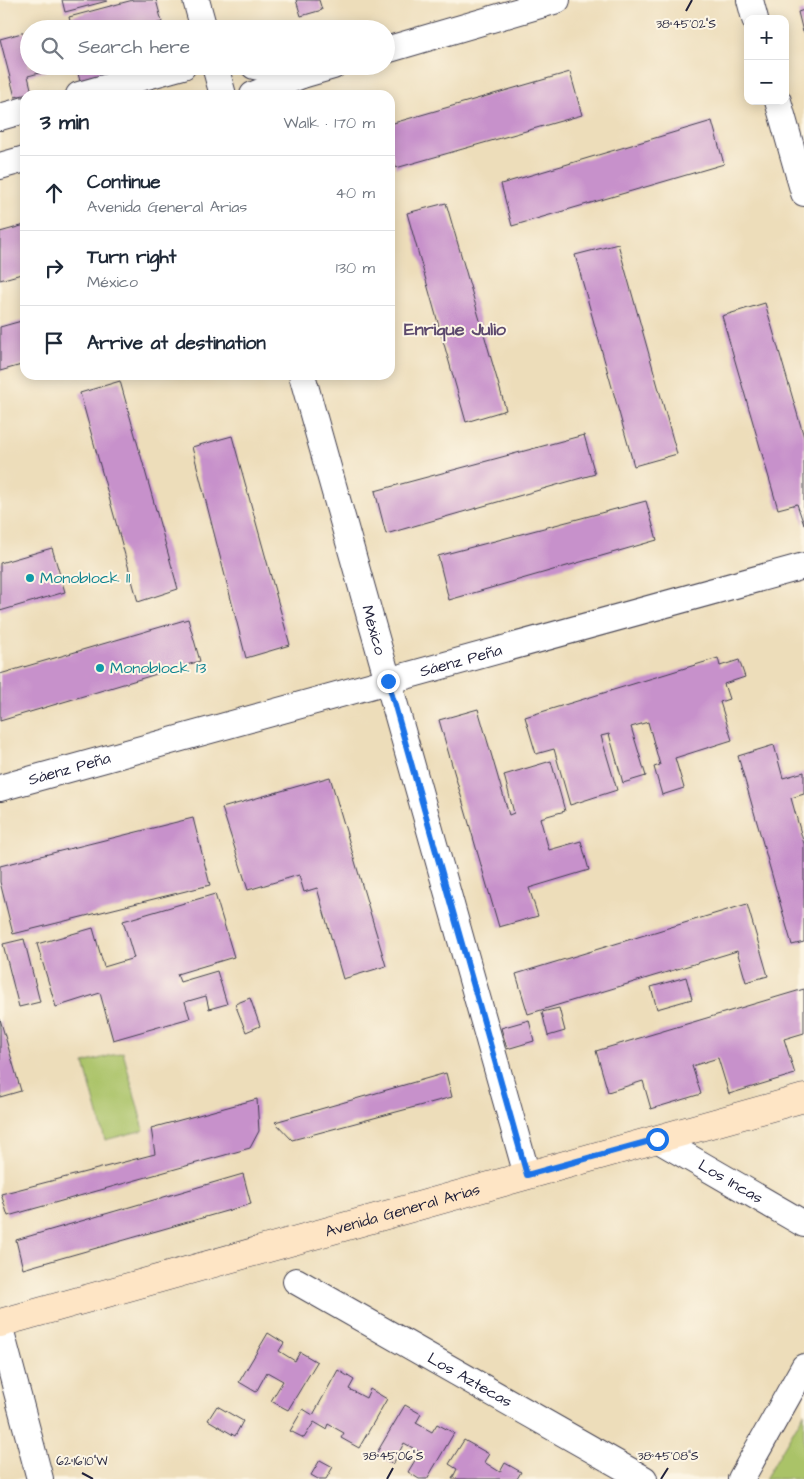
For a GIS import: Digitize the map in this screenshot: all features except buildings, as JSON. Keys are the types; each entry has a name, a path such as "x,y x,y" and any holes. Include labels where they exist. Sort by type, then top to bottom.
{"main road":[{"name":"Avenida General Arias","path":"0,1323 804,1098"}],"street":[{"path":"196,0 202,20"},
{"path":"395,47 557,0"},
{"path":"750,0 754,15"},
{"path":"97,90 151,75"},
{"path":"217,75 222,90"},
{"path":"297,75 302,76"},
{"path":"265,90 305,75"},
{"path":"779,105 804,193"},
{"path":"0,117 20,111"},
{"path":"0,166 20,160"},
{"name":"México","path":"303,380 527,1175"},
{"name":"Sáenz Peña","path":"0,788 804,566"},
{"name":"Los Incas","path":"657,1139 804,1224"},
{"name":"Los Aztecas","path":"296,1281 644,1479"},
{"path":"0,1328 40,1479"},
{"path":"741,1479 804,1366"}],"green space":[{"path":"123,1052 144,1130 105,1140 84,1063"},
{"path":"804,1413 804,1479 765,1479"}],"place":[{"name":"Monoblock 11","path":"30,578"},
{"name":"Monoblock 13","path":"100,668"}],"district":[{"name":"Enrique Julio","path":"455,329"}],"route":[{"path":"388,681 527,1175 657,1139"}]}
